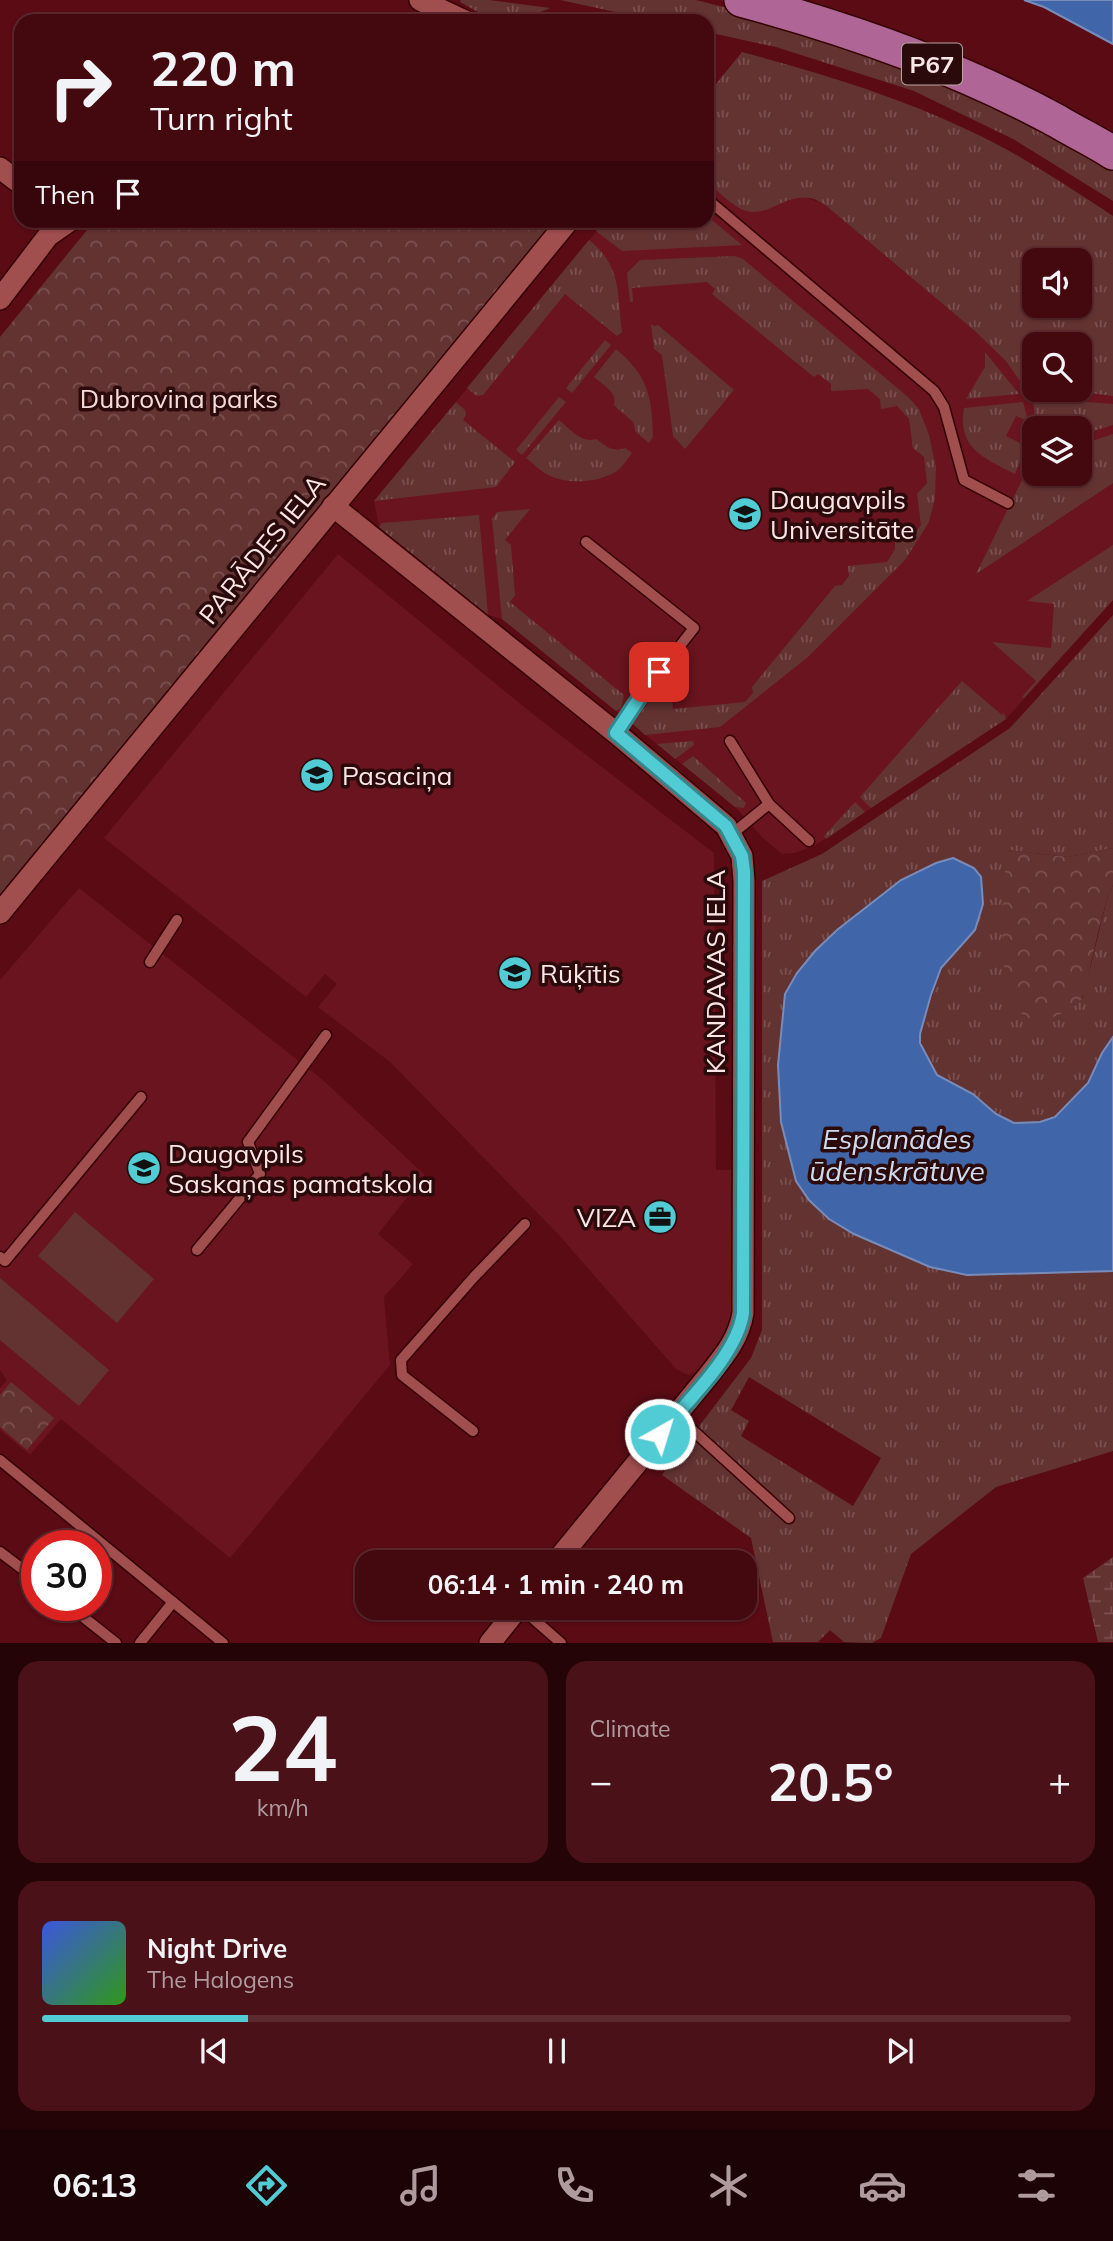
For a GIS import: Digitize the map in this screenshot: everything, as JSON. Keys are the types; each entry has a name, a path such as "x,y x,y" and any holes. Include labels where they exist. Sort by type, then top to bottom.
{"main road":[{"name":"P67","path":"741,0 899,49 1018,100 1113,153"}],"street":[{"path":"419,0 450,14"},
{"path":"0,168 14,179"},
{"path":"0,299 48,236 59,228"},
{"name":"PARĀDES IELA","path":"0,913 562,228"},
{"name":"KANDAVAS IELA","path":"333,506 616,733 726,826 742,856 741,1326 732,1345 566,1550"},
{"path":"491,1643 510,1620"}],"lane":[{"path":"714,205 934,391 944,407 964,480 1008,503"},
{"path":"586,542 694,628 642,694 616,733"},
{"path":"730,741 769,804 809,841"},
{"path":"732,834 769,804"},
{"path":"150,962 177,920"},
{"path":"197,1250 260,1174 248,1142 326,1035"},
{"path":"0,1257 5,1261 141,1097"},
{"path":"473,1431 402,1375 401,1360 524,1224"},
{"path":"679,1411 789,1518"},
{"path":"0,1460 223,1643"},
{"path":"0,1552 21,1568"},
{"path":"140,1643 173,1602"},
{"path":"534,1620 561,1643"},
{"path":"88,1621 116,1643"}],"shaded area":[{"name":"Daugavpils Universitāte","path":"714,164 824,204 976,332 1022,350 1022,402 1092,402 1092,389 1113,386 1113,600 1006,719 814,846 795,853 782,854 764,839 735,807 502,619 488,615 379,527 374,501 599,228 714,228"},
{"path":"338,554 529,711 714,853 716,1170 732,1170 732,1311 728,1327 718,1344 697,1371 688,1375 676,1369 558,1234 390,1062 318,1007 337,984 325,974 306,997 104,838"},
{"name":"Daugavpils Saskaņas pamatskola","path":"79,888 323,1080 425,1175 378,1234 413,1264 384,1297 390,1365 230,1558 61,1419 30,1455 0,1430 0,1388 7,1380 0,1370 0,980"}],"green space":[{"path":"489,0 550,8 536,14 481,14 460,2"},
{"path":"560,0 696,0 747,13 898,61 1057,134 1113,170 1113,201 1013,139 914,91 776,47 714,34 714,14 625,14"},
{"path":"742,52 858,86 942,118 989,140 1113,216 1113,396 1092,393 1092,332 1022,332 1022,384 1006,361 976,332 824,204 813,199 800,198 758,212 741,209 714,187 714,86"},
{"path":"714,222 742,245 622,251 596,231 598,228 714,228"},
{"name":"Dubrovina parks","path":"89,228 548,228 0,896 0,337"},
{"path":"589,240 600,250 613,271 622,332 617,336 565,294 483,395 477,396 467,388"},
{"path":"735,256 743,259 919,409 929,435 936,468 935,498 929,522 905,560 808,657 720,727 645,735 633,724 650,700 672,700 673,709 745,702 753,693 752,687 835,586 842,585 849,576 848,566 887,562 895,549 895,542 910,540 921,525 917,494 927,483 924,457 913,448 909,419 897,406 881,409 880,399 868,389 831,391 831,384 818,374 814,377 712,294 715,289 707,282 632,288 633,302 630,302 627,273 640,260"},
{"path":"651,324 658,325 734,390 685,449 673,436 662,355 654,349"},
{"path":"605,340 611,345 572,393 566,388"},
{"path":"616,349 635,368 646,388 653,437 649,443 636,432 633,422 614,405 612,393 594,377"},
{"path":"985,352 1019,394 966,399 985,367"},
{"path":"559,397 566,402 522,455 516,450"},
{"path":"456,402 465,410 463,420 515,462 496,487 374,501"},
{"path":"1023,402 1027,416 1022,416 1022,418 1016,416 1006,436 1022,444 1022,456 1015,474 984,457 969,443 963,422 964,408"},
{"path":"1033,402 1113,404 1113,425 1092,431 1092,416 1035,416"},
{"path":"559,420 581,438 596,439 610,448 625,448 632,453 618,470 602,478 574,481 548,475 526,458"},
{"path":"1113,434 1113,483 976,574 1022,480 1022,486 1092,486 1092,441"},
{"path":"530,509 505,540 511,545 515,595 510,602 624,695 621,708 616,711 502,619 492,519 497,512"},
{"path":"479,515 488,615 379,527 382,523"},
{"path":"1113,545 1113,600 1024,698 1022,697 1036,681 992,642 1051,648 1054,604 1027,601"},
{"path":"1113,615 1113,848 1069,857 1008,850 1060,1014 1083,997 1108,895 1113,885 1113,1037 1072,1102 1052,1118 1034,1123 1015,1123 934,1071 920,1034 941,968 975,930 785,994 778,1065 781,1122 796,1181 809,1200 889,1250 930,1267 967,1275 1113,1271 1113,1451 996,1487 911,1554 881,1638 872,1643 844,1642 830,1630 818,1642 773,1642 757,1566 757,1550 754,1550 751,1538 662,1475 751,1358 762,1330 762,881 822,854 1010,728","holes":["749,1377 881,1458 853,1506 741,1436 749,1421 731,1410"]},
{"path":"962,681 1002,715 1004,713 1006,719 871,808 860,797"},
{"path":"693,741 694,745 675,759 657,744"},
{"path":"693,756 746,803 744,808 735,807 682,764"},
{"path":"855,802 865,812 826,839 824,836"},
{"path":"1113,848 1113,885 1108,895 1082,999 1050,1018 1029,1018 1015,1005 1007,983 1003,954 1002,923 1007,850 1069,857"},
{"path":"75,1212 154,1279 117,1323 38,1256"},
{"path":"0,1278 109,1370 79,1406 0,1340"},
{"path":"11,1382 54,1418 27,1450 0,1427 0,1395"},
{"path":"1113,1557 1113,1642 1098,1642 1083,1578"}],"water":[{"path":"1024,0 1113,0 1113,44 1044,7"},
{"name":"Esplanādes ūdenskrātuve","path":"953,858 974,868 981,877 983,904 975,930 941,968 920,1034 920,1043 937,1075 973,1094 996,1114 1014,1123 1040,1122 1055,1117 1088,1083 1113,1037 1113,1271 967,1275 930,1267 854,1234 829,1219 809,1200 796,1181 781,1122 778,1065 785,994 797,973 837,930 901,880"}],"place":[{"name":"Daugavpils Universitāte","path":"745,514"},
{"name":"Pasaciņa","path":"317,775"},
{"name":"Rūķītis","path":"515,973"},
{"name":"Daugavpils Saskaņas pamatskola","path":"144,1168"},
{"name":"VIZA","path":"660,1217"}],"route":[{"path":"659,672 616,733 726,826 742,856 744,872 743,1313 741,1326 732,1345 660,1434"}]}
